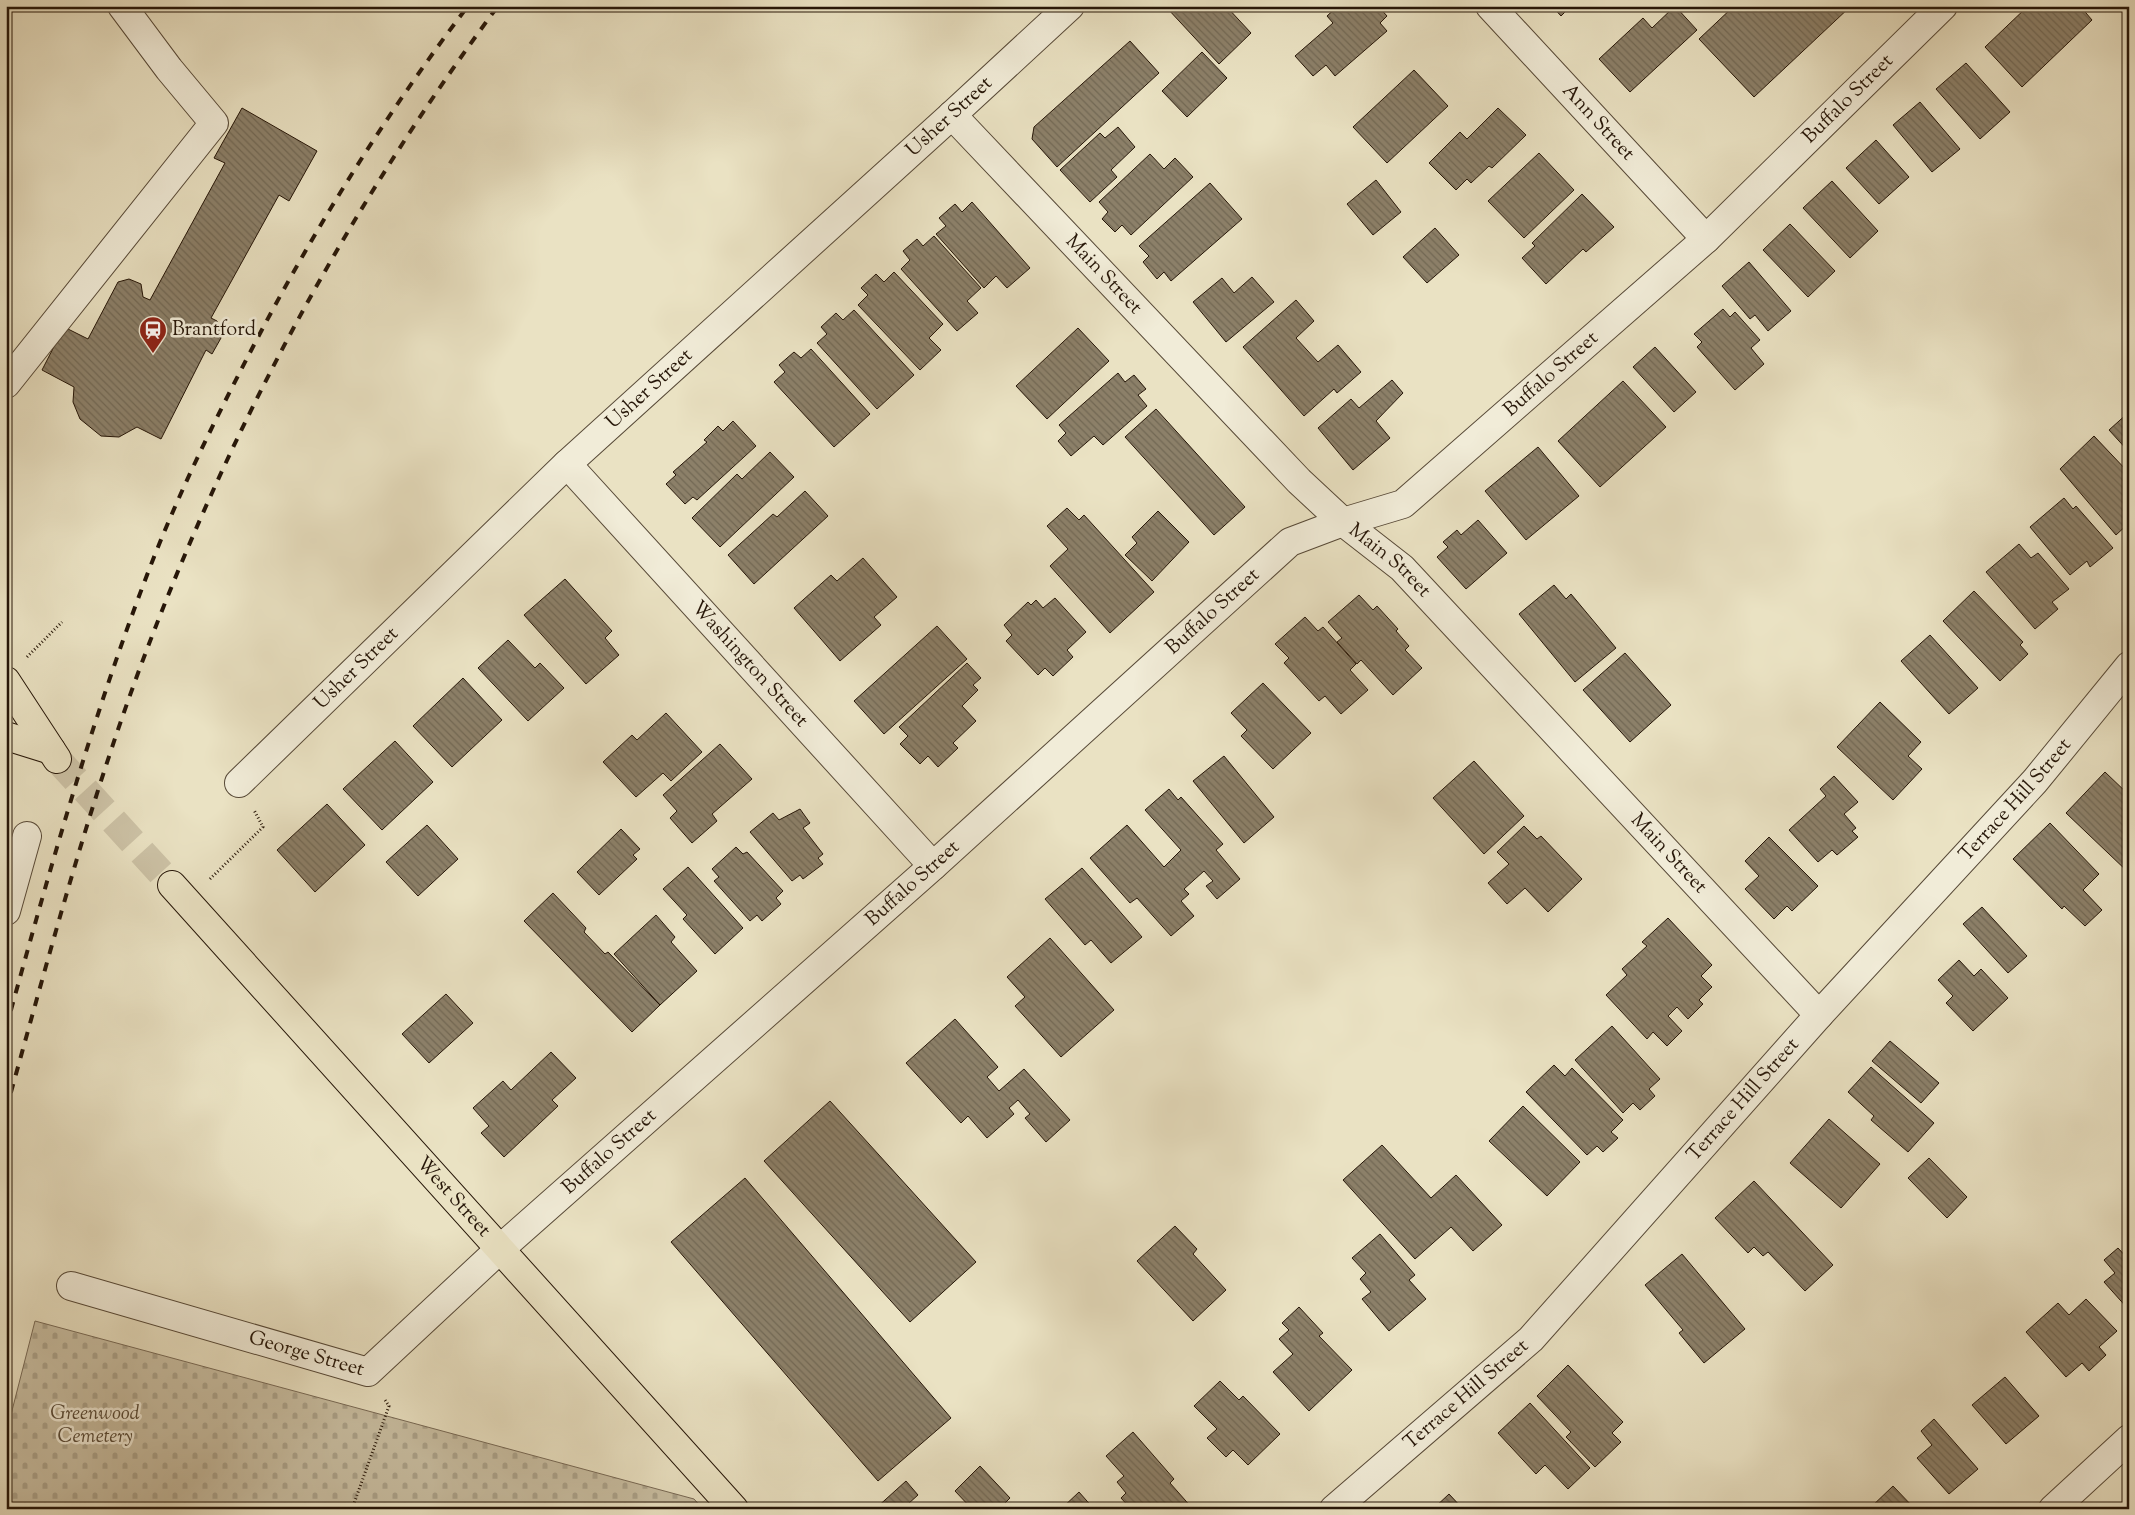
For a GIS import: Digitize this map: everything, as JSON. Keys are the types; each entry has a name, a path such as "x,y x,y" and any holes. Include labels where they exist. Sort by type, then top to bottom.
{"main road":[{"path":"6,680 54,754 6,736"},
{"name":"West Street","path":"172,885 734,1509"}],"street":[{"path":"6,384 214,123 169,69 122,6"},
{"name":"Usher Street","path":"239,783 567,464 952,116 1070,6"},
{"name":"Ann Street","path":"1490,6 1706,239"},
{"name":"Buffalo Street","path":"500,1249 933,866 1290,542 1343,522 1403,504 1706,239 1943,6"},
{"name":"Main Street","path":"952,116 1299,481 1343,522 1402,568 1819,1015"},
{"name":"Washington Street","path":"567,464 933,866"},
{"name":"Terrace Hill Street","path":"1334,1509 1531,1339 1819,1015 2035,782 2129,666"},
{"path":"6,911 27,836"},
{"name":"George Street","path":"71,1286 368,1372 500,1249"},
{"path":"2053,1509 2129,1439"}],"path":[{"path":"26,658 62,622"},
{"path":"222,866 263,827"},
{"path":"352,1509 389,1406 368,1372"}],"green space":[{"name":"Greenwood Cemetery","path":"35,1321 694,1499 703,1509 6,1509 6,1434"}],"building":[{"path":"1169,6 1226,6 1251,33 1219,64 1167,8"},
{"path":"1338,6 1378,6 1387,16 1380,23 1387,31 1335,76 1326,65 1313,76 1295,56 1333,23 1327,16"},
{"path":"1552,6 1571,6 1561,16"},
{"path":"1675,6 1697,30 1630,92 1599,59 1643,18 1652,28"},
{"path":"1734,6 1851,6 1754,97 1699,39"},
{"path":"2028,6 2080,6 2092,20 2022,87 1985,47"},
{"path":"1130,41 1159,73 1057,167 1032,139 1034,127"},
{"path":"1202,52 1227,78 1187,117 1162,91"},
{"path":"1966,63 2010,112 1980,139 1936,89"},
{"path":"1414,70 1448,106 1387,163 1353,127"},
{"path":"1920,102 1960,149 1932,172 1893,125"},
{"path":"242,108 317,151 289,201 279,195 211,318 217,321 221,338 212,354 206,350 161,439 137,427 119,437 101,436 80,419 73,402 74,387 42,370 64,327 88,339 118,282 129,279 141,284 143,297 150,300 225,163 214,158"},
{"path":"1498,108 1526,135 1492,168 1489,166 1471,183 1467,179 1456,190 1429,163 1460,132 1467,139"},
{"path":"1118,127 1135,147 1111,170 1117,177 1090,202 1060,170 1100,133 1105,138"},
{"path":"1876,140 1909,177 1879,204 1846,168"},
{"path":"1539,153 1574,190 1524,238 1488,201"},
{"path":"1150,154 1164,169 1175,158 1193,177 1131,235 1122,225 1115,232 1102,219 1108,212 1099,202"},
{"path":"1376,180 1401,212 1373,235 1347,204"},
{"path":"1832,181 1878,231 1850,258 1803,208"},
{"path":"1210,183 1242,219 1171,281 1164,272 1157,279 1143,262 1149,256 1139,246"},
{"path":"1582,194 1614,227 1586,252 1583,249 1546,284 1522,258 1535,246 1532,243"},
{"path":"972,202 1030,268 1007,288 996,276 984,288 936,234 946,226 939,218 955,204 962,212"},
{"path":"1790,224 1835,271 1808,297 1763,250"},
{"path":"1435,228 1459,255 1427,283 1403,257"},
{"path":"934,236 981,288 967,301 978,313 957,331 901,269 910,260 903,251 917,239 923,246"},
{"path":"1749,262 1791,311 1768,331 1755,315 1750,319 1722,286"},
{"path":"894,272 943,324 929,338 941,350 920,370 858,305 868,295 861,288 876,274 884,282"},
{"path":"1252,277 1274,302 1226,342 1193,302 1222,278 1234,293"},
{"path":"1296,300 1314,321 1296,338 1318,362 1338,345 1361,372 1337,393 1334,389 1304,416 1243,347"},
{"path":"1723,309 1730,317 1735,312 1760,340 1751,348 1764,364 1735,390 1697,347 1702,342 1694,334"},
{"path":"854,310 914,375 877,409 817,343 827,334 821,327 836,313 843,320"},
{"path":"1078,328 1109,361 1047,419 1016,386"},
{"path":"1655,347 1696,392 1674,412 1633,367"},
{"path":"811,349 870,414 834,447 774,382 785,372 779,365 794,352 801,358"},
{"path":"2129,361 2129,372 2124,366"},
{"path":"1118,373 1125,382 1134,375 1146,389 1138,395 1147,406 1103,445 1094,436 1071,456 1058,441 1066,433 1059,425"},
{"path":"1392,380 1403,393 1376,421 1390,438 1353,470 1318,428 1351,399 1359,408"},
{"path":"1623,381 1666,427 1600,487 1558,441"},
{"path":"1156,409 1245,507 1214,535 1125,437"},
{"path":"2129,412 2129,452 2109,430"},
{"path":"733,421 756,446 697,500 693,497 685,504 666,484 676,475 673,472 707,442 704,440 718,426 723,431"},
{"path":"2094,436 2129,473 2129,523 2116,535 2060,469"},
{"path":"1538,447 1579,496 1526,540 1485,491"},
{"path":"770,452 794,477 720,547 692,518 737,474 742,479"},
{"path":"805,491 828,516 754,584 728,555 773,514 777,517"},
{"path":"2064,498 2073,509 2076,506 2113,548 2090,567 2087,561 2070,575 2030,527"},
{"path":"1067,508 1079,520 1084,515 1154,592 1110,633 1050,566 1068,549 1047,526"},
{"path":"1158,511 1189,542 1152,581 1125,555 1137,543 1132,537"},
{"path":"1478,520 1507,553 1466,589 1437,557 1448,547 1443,542 1457,530 1461,535"},
{"path":"2019,544 2031,558 2038,553 2069,589 2052,602 2058,609 2035,629 1986,572"},
{"path":"863,558 897,597 874,617 881,625 840,661 794,608 831,575 837,581"},
{"path":"565,579 612,631 605,638 619,655 586,684 524,615"},
{"path":"1554,585 1566,599 1571,594 1616,648 1575,682 1519,614"},
{"path":"1974,591 2023,642 2020,645 2028,654 2000,681 1943,621"},
{"path":"1359,595 1373,610 1377,606 1398,629 1396,631 1409,646 1405,650 1422,668 1393,695 1361,660 1357,664 1337,642 1342,638 1328,622"},
{"path":"1055,598 1086,632 1067,650 1073,657 1053,676 1045,668 1038,675 1006,641 1012,635 1004,625 1028,602 1031,605 1036,600 1043,608"},
{"path":"1305,617 1318,631 1323,627 1356,664 1350,670 1368,690 1341,714 1325,696 1319,701 1284,663 1289,658 1275,644"},
{"path":"937,626 967,659 884,734 854,701"},
{"path":"1930,635 1978,688 1949,714 1901,661"},
{"path":"508,640 535,668 540,663 564,688 528,721 478,668"},
{"path":"1625,653 1671,705 1630,742 1583,690"},
{"path":"967,663 981,678 973,685 978,690 962,706 976,721 953,743 958,748 938,767 928,756 920,764 900,744 908,736 899,727"},
{"path":"463,678 502,720 452,767 413,726"},
{"path":"1263,683 1311,733 1273,769 1241,736 1247,730 1231,713"},
{"path":"1880,702 1921,742 1908,756 1922,769 1893,800 1837,747"},
{"path":"666,713 702,752 671,781 663,773 636,797 603,762 632,735 637,740"},
{"path":"395,741 433,782 382,830 343,789"},
{"path":"720,744 752,779 712,814 717,821 692,843 670,818 677,811 663,795"},
{"path":"1224,756 1274,817 1244,843 1193,781"},
{"path":"1474,761 1524,816 1484,854 1433,798"},
{"path":"2105,772 2129,795 2129,873 2066,813"},
{"path":"1834,776 1858,802 1844,814 1856,828 1852,831 1858,837 1837,855 1832,850 1818,862 1789,830 1826,796 1820,789"},
{"path":"1169,789 1178,800 1181,797 1223,844 1216,850 1240,879 1217,899 1206,886 1213,881 1204,871 1184,889 1189,894 1181,901 1194,916 1171,936 1137,898 1130,903 1090,858 1127,825 1164,867 1181,850 1145,810"},
{"path":"327,804 365,845 315,892 277,850"},
{"path":"800,809 810,823 803,828 823,854 818,858 823,864 803,879 800,875 792,881 750,832 773,813 779,820"},
{"path":"2050,823 2099,874 2083,890 2102,910 2085,926 2064,906 2062,909 2013,859"},
{"path":"427,825 458,859 418,896 386,862"},
{"path":"1524,826 1537,839 1541,836 1582,879 1548,912 1525,888 1507,904 1488,883 1509,864 1497,852"},
{"path":"621,829 640,849 633,855 637,859 599,895 577,872"},
{"path":"1769,837 1818,886 1792,911 1787,906 1774,919 1745,889 1759,876 1745,861"},
{"path":"736,847 743,854 747,852 783,891 776,898 781,904 762,921 757,915 750,921 714,881 719,877 712,869"},
{"path":"688,867 743,928 715,954 683,919 687,915 663,889"},
{"path":"1082,868 1142,937 1111,963 1091,940 1085,945 1045,899"},
{"path":"553,893 586,928 584,932 605,954 608,952 660,1005 632,1032 524,921"},
{"path":"1982,907 2027,956 2008,973 1963,924"},
{"path":"656,915 675,937 671,942 697,971 660,1005 614,954"},
{"path":"1668,918 1712,965 1701,976 1712,987 1699,1000 1703,1004 1688,1019 1677,1007 1668,1016 1682,1031 1667,1046 1653,1032 1647,1039 1606,995 1627,975 1622,969 1647,946 1642,942"},
{"path":"1050,938 1114,1010 1061,1057 1015,1006 1025,997 1007,977"},
{"path":"1959,960 1974,976 1981,969 2008,998 1973,1031 1946,1003 1953,996 1938,980"},
{"path":"446,994 473,1023 429,1063 402,1034"},
{"path":"955,1019 998,1067 987,1077 999,1091 1024,1069 1070,1120 1046,1142 1025,1118 1030,1114 1018,1100 1009,1108 1014,1114 987,1138 968,1116 961,1123 906,1063"},
{"path":"1612,1026 1660,1079 1649,1089 1655,1096 1640,1110 1633,1103 1623,1113 1575,1060"},
{"path":"1890,1041 1939,1083 1921,1103 1872,1061"},
{"path":"551,1052 576,1078 552,1100 558,1106 504,1157 481,1133 489,1126 473,1108 503,1081 511,1090"},
{"path":"1554,1065 1565,1076 1572,1068 1623,1120 1611,1132 1618,1138 1603,1152 1597,1146 1587,1155 1526,1092"},
{"path":"1871,1067 1934,1123 1908,1152 1871,1120 1874,1116 1848,1092"},
{"path":"830,1101 976,1262 910,1322 764,1161"},
{"path":"1523,1106 1580,1162 1547,1196 1489,1141"},
{"path":"1829,1119 1880,1164 1841,1208 1790,1163"},
{"path":"1382,1145 1431,1198 1456,1175 1502,1225 1473,1251 1451,1227 1415,1259 1343,1180"},
{"path":"1929,1158 1967,1197 1947,1218 1908,1178"},
{"path":"745,1178 951,1418 878,1481 671,1242"},
{"path":"1754,1181 1833,1265 1805,1291 1768,1252 1763,1256 1754,1247 1748,1253 1715,1218"},
{"path":"1175,1226 1197,1249 1193,1254 1226,1290 1193,1321 1137,1261"},
{"path":"1380,1234 1415,1275 1409,1280 1426,1299 1389,1331 1362,1299 1371,1292 1360,1279 1366,1273 1352,1258"},
{"path":"2118,1248 2129,1260 2129,1310 2104,1282 2115,1273 2104,1260"},
{"path":"1682,1254 1745,1329 1704,1363 1679,1333 1683,1330 1645,1285"},
{"path":"2086,1299 2117,1331 2099,1347 2106,1355 2089,1371 2082,1363 2066,1377 2026,1332 2058,1303 2069,1315"},
{"path":"1299,1307 1323,1333 1319,1336 1352,1370 1309,1411 1273,1372 1293,1354 1279,1339 1289,1330 1282,1323"},
{"path":"1568,1365 1623,1422 1612,1433 1621,1442 1595,1467 1566,1437 1571,1432 1537,1396"},
{"path":"2005,1377 2039,1416 2006,1444 1972,1405"},
{"path":"1220,1381 1239,1400 1243,1396 1280,1434 1248,1465 1233,1450 1226,1457 1207,1438 1217,1429 1194,1406"},
{"path":"1530,1403 1590,1468 1568,1489 1545,1465 1536,1474 1498,1433"},
{"path":"1934,1419 1978,1469 1949,1494 1917,1458 1932,1445 1921,1431"},
{"path":"1133,1432 1174,1479 1170,1483 1193,1509 1131,1509 1121,1498 1126,1493 1117,1482 1124,1476 1106,1456"},
{"path":"980,1466 1010,1498 999,1509 972,1509 955,1491"},
{"path":"906,1481 918,1495 908,1504 912,1509 875,1509"},
{"path":"1893,1486 1915,1509 1869,1509"},
{"path":"1079,1492 1094,1509 1061,1509"},
{"path":"1449,1494 1463,1509 1433,1509"}],"tunnel":[{"path":"57,759 172,885"}],"railway":[{"path":"6,1028 56,849 92,731 132,615 184,487 217,417 265,324 318,230 405,93 468,6"},
{"path":"6,1110 74,869 111,749 154,631 224,467 263,386 349,229 396,153 498,6"}],"place":[{"name":"Brantford","path":"153,354"}]}
